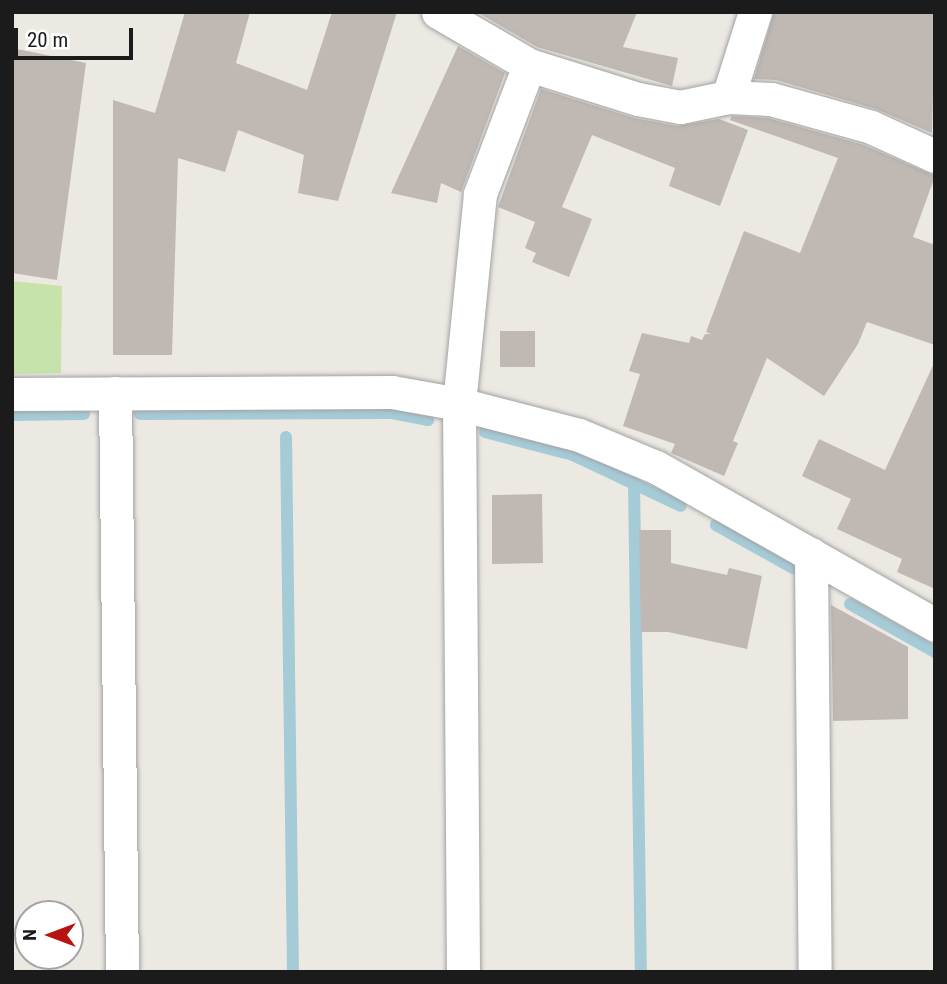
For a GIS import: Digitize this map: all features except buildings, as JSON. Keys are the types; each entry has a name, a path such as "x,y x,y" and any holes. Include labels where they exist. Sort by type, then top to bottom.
{"street":[{"path":"438,12 528,65 680,107 728,97 771,99 861,124 935,156"},
{"path":"728,97 754,12"},
{"path":"463,972 459,404 480,194 528,65"},
{"path":"12,394 392,392 459,404 579,435 656,467 935,625"},
{"path":"115,393 122,972"},
{"path":"811,554 815,972"}],"green space":[{"path":"12,281 62,286 61,373 12,374"}],"waterway":[{"path":"140,414 392,413 428,420"},
{"path":"12,415 84,414"},
{"path":"485,432 573,455 681,506"},
{"path":"286,437 293,972"},
{"path":"634,481 641,972"},
{"path":"716,525 793,568"},
{"path":"850,604 935,652"}]}
